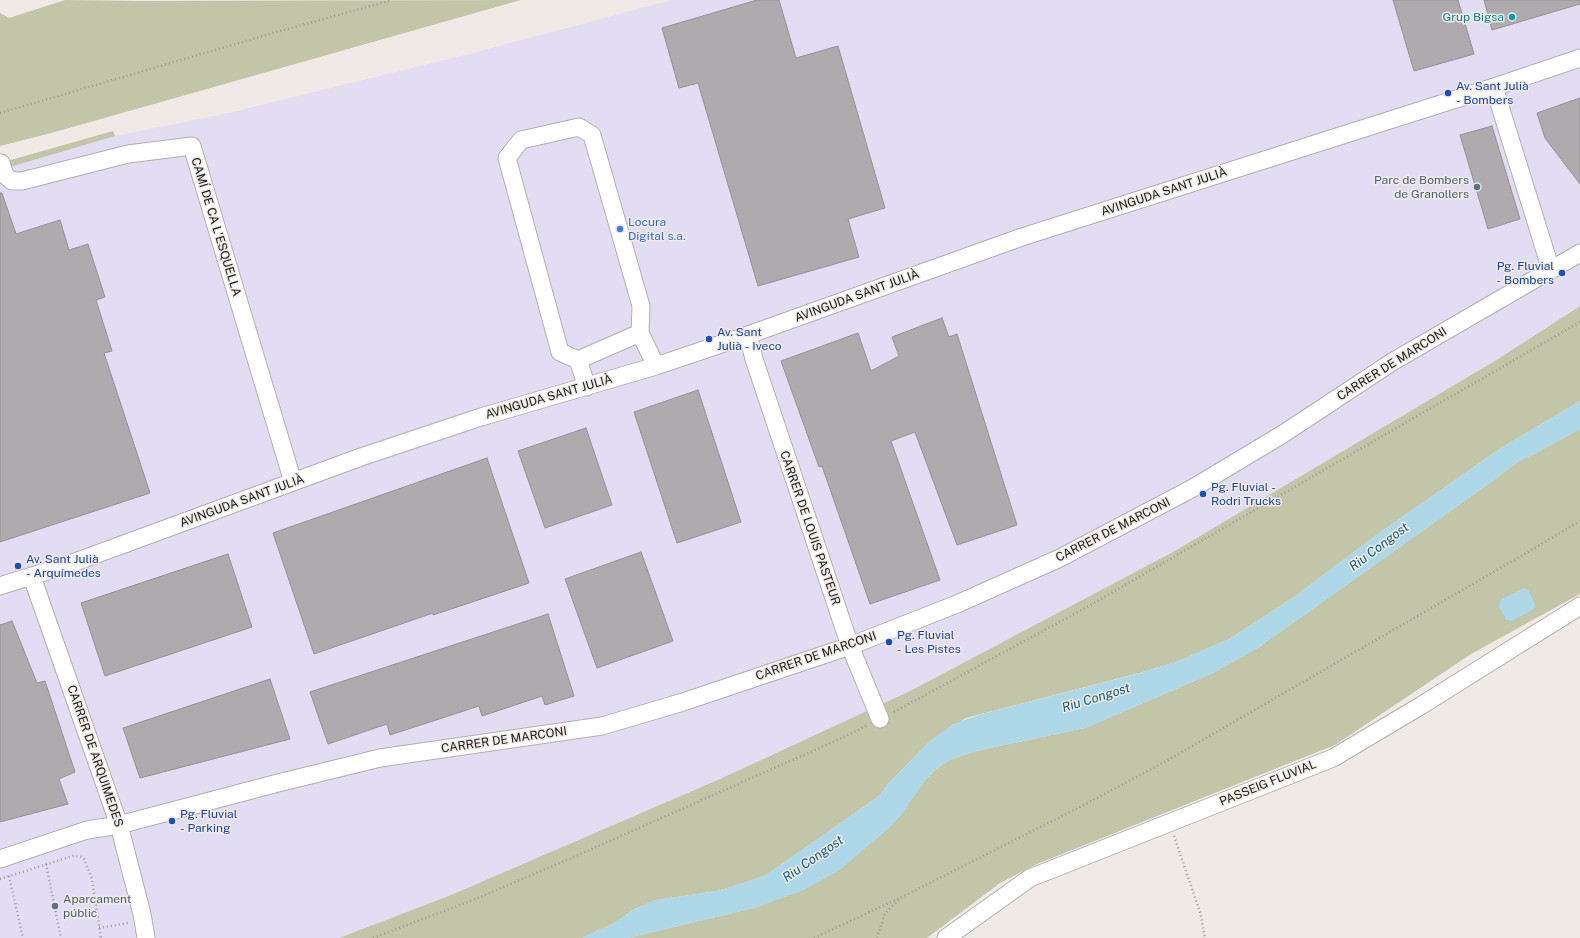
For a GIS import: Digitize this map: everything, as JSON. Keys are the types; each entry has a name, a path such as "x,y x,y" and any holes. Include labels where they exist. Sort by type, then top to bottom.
{"street":[{"name":"AVINGUDA SANT JULIÀ","path":"0,586 32,577 361,457 481,417 656,366 748,335 1022,237 1494,87 1580,58"},
{"path":"1494,87 1552,270"},
{"path":"640,333 578,360 560,352 507,158 521,140 579,126 592,135 641,306 640,333 656,366"},
{"name":"CAMÍ DE CA L'ESQUELLA","path":"1,163 5,175 12,181 22,181 128,154 192,146 292,482"},
{"name":"CARRER DE MARCONI","path":"0,859 87,830 120,824 278,782 380,758 602,726 683,702 850,646 957,604 1060,558 1174,498 1283,434 1392,362 1580,254"},
{"name":"CARRER DE LOUIS PASTEUR","path":"748,335 754,359 850,646 880,719"},
{"path":"578,360 586,387"},
{"name":"CARRER DE ARQUIMEDES","path":"32,577 120,824 146,938"},
{"name":"PASSEIG FLUVIAL","path":"946,938 1030,878 1332,758 1422,705 1580,606"}],"path":[{"path":"0,113 273,33 392,0"},
{"path":"373,938 473,900 569,859 826,746 880,719 974,670 1087,607 1580,322"},
{"path":"814,938 902,897 1082,806 1168,760 1580,521"},
{"path":"1170,823 1200,912 1206,938"},
{"path":"0,879 73,856 80,856 84,859 94,887 101,938"},
{"path":"46,864 61,938"},
{"path":"9,876 23,938"},
{"path":"877,938 885,913 902,897"},
{"path":"99,928 143,920"}],"shaded area":[{"path":"672,0 1580,0 1580,306 1498,359 1173,552 910,691 720,779 451,895 339,938 0,938 0,170 115,136 229,113 469,54"}],"green space":[{"path":"65,0 521,0 55,132 0,146 0,13 9,18"},
{"path":"113,131 115,136 0,170 0,163"},
{"path":"1580,306 1580,401 1501,448 1382,531 1294,597 1229,639 1176,662 966,718 930,741 888,784 879,796 766,875 717,891 656,900 635,909 614,923 582,938 339,938 451,895 720,779 910,691 1173,552 1498,359"},
{"path":"1580,429 1580,594 1471,654 1335,745 1037,864 1000,883 927,938 627,938 754,908 805,889 839,870 892,825 926,779 937,768 950,760 976,751 1085,728 1213,673 1259,647 1519,461"}],"water":[{"name":"Riu Congost","path":"1580,401 1580,429 1519,461 1259,647 1213,673 1085,728 976,751 950,760 937,768 926,779 901,815 880,836 839,870 805,889 754,908 627,938 582,938 614,923 635,909 656,900 717,891 766,875 879,796 888,784 930,741 953,724 982,714 1133,675 1176,662 1229,639 1294,597 1382,531 1501,448"},
{"path":"1524,588 1528,590 1532,597 1535,606 1534,609 1512,621 1506,620 1499,607 1500,601"}],"building":[{"path":"757,0 779,0 796,58 838,46 885,208 848,219 859,257 758,286 698,83 679,88 662,28"},
{"path":"1393,0 1458,0 1474,54 1414,71"},
{"name":"Grup Bigsa","path":"1484,0 1580,0 1580,4 1492,30"},
{"path":"1580,98 1580,184 1545,138 1537,113"},
{"path":"1492,126 1520,219 1488,229 1460,135"},
{"path":"0,193 2,193 16,234 60,220 69,250 88,244 105,297 96,300 112,351 104,353 150,493 0,542"},
{"path":"942,318 949,337 957,334 1017,525 957,545 915,432 891,441 940,580 870,604 822,466 819,467 781,361 858,333 871,371 899,356 892,337"},
{"path":"698,390 741,522 677,543 634,412"},
{"path":"586,428 612,505 545,528 518,451"},
{"path":"487,458 529,583 433,615 433,613 314,654 273,533"},
{"path":"641,552 673,641 597,668 565,579"},
{"path":"228,554 252,627 105,676 81,603"},
{"path":"548,614 574,696 545,705 542,696 482,716 479,706 390,735 387,724 328,744 310,692"},
{"path":"12,621 37,683 45,681 75,772 59,779 68,804 0,822 0,625"},
{"path":"270,679 290,739 140,778 123,728"}],"place":[{"name":"Grup Bigsa","path":"1512,17"},
{"name":"Av. Sant Julià - Bombers","path":"1448,93"},
{"name":"Parc de Bombers de Granollers","path":"1477,187"},
{"name":"Locura Digital s.a.","path":"620,229"},
{"name":"Pg. Fluvial - Bombers","path":"1562,273"},
{"name":"Av. Sant Julià - Iveco","path":"709,339"},
{"name":"Pg. Fluvial - Rodri Trucks","path":"1203,494"},
{"name":"Av. Sant Julià - Arquímedes","path":"18,566"},
{"name":"Pg. Fluvial - Les Pistes","path":"889,642"},
{"name":"Pg. Fluvial - Parking","path":"172,821"},
{"name":"Aparcament públic","path":"55,906"}]}
